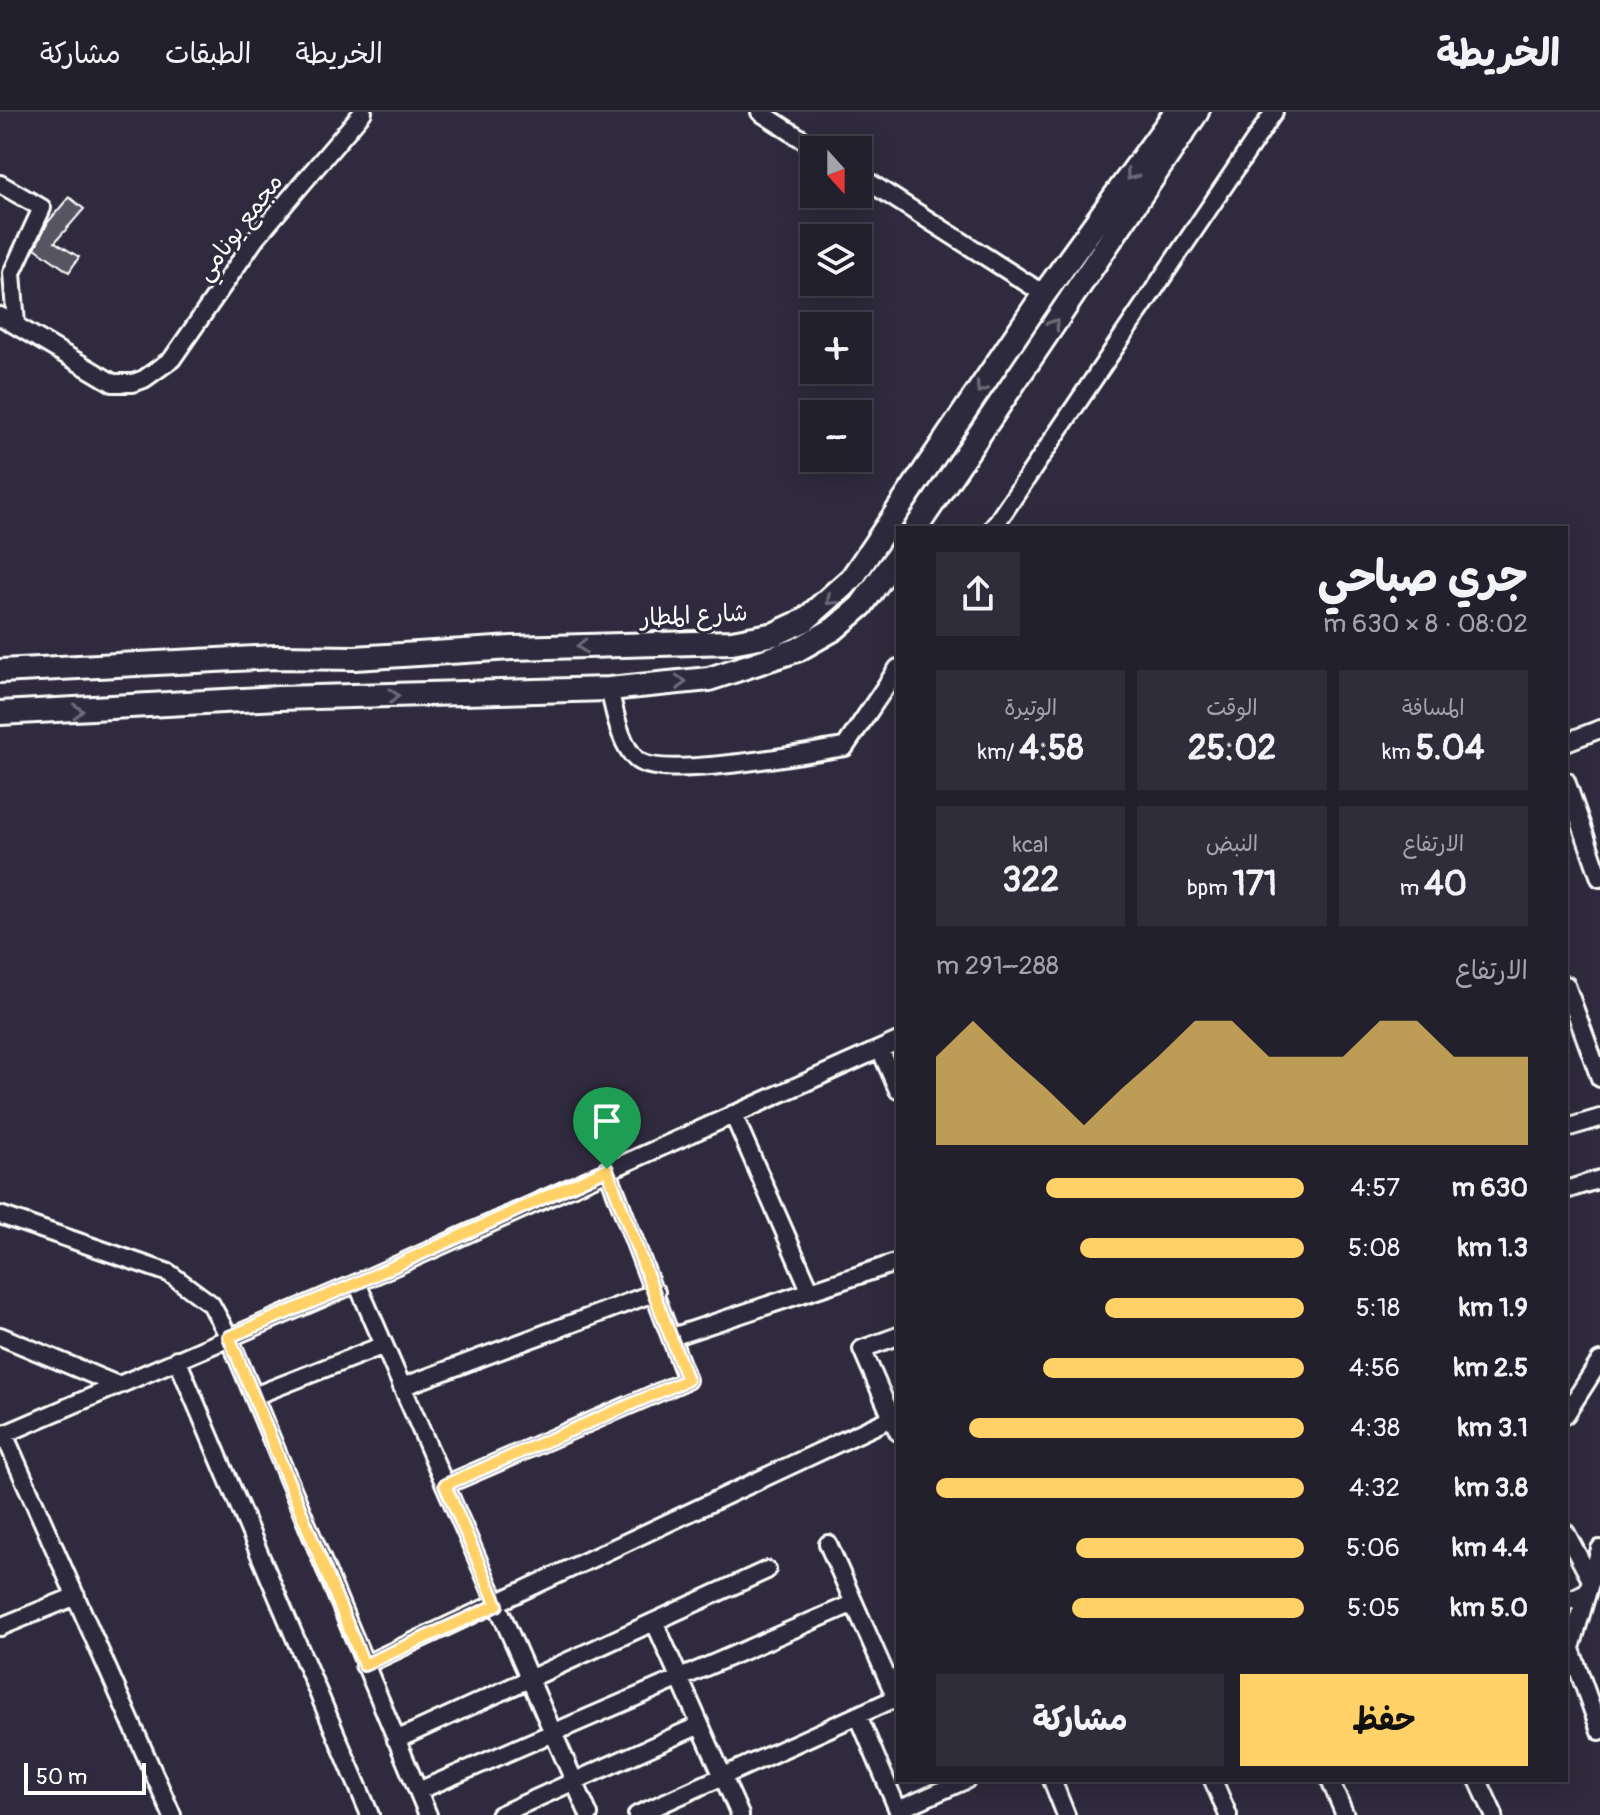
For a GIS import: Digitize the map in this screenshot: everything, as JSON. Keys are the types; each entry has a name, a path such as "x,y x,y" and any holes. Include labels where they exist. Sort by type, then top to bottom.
{"main road":[{"name":"شارع المطار","path":"0,671 276,657 355,658 512,648 732,642 775,634 805,620 837,596 852,578 1044,294 1176,112"},
{"path":"917,526 1197,112"},
{"path":"0,713 360,696 609,689 709,679 797,650 852,615 896,558"},
{"path":"355,658 360,696"}],"street":[{"name":"مجمع يونامي","path":"16,324 113,383 133,383 157,372 185,342 256,238 363,112"},
{"path":"760,112 800,138"},
{"path":"994,526 1274,112"},
{"path":"0,184 42,208 12,273 16,324"},
{"path":"872,184 1044,294"},
{"path":"0,316 16,324"},
{"path":"609,689 622,737 636,759 656,768 711,766 845,747 896,671"},
{"path":"1568,741 1600,729"},
{"path":"1568,787 1600,878"},
{"path":"1568,990 1600,1078"},
{"path":"172,1815 2,1435 115,1384 357,1283 896,1042"},
{"path":"880,1049 896,1085"},
{"path":"733,1114 810,1290"},
{"path":"1568,1127 1600,1118"},
{"path":"445,1485 687,1380 607,1169"},
{"path":"1568,1189 1600,1179"},
{"path":"0,1215 169,1273 211,1304 254,1396 418,1791 423,1814"},
{"path":"672,1337 896,1263"},
{"path":"357,1283 589,1815"},
{"path":"402,1387 656,1292"},
{"path":"0,1336 115,1384"},
{"path":"364,1665 896,1421 862,1349 896,1337"},
{"path":"254,1396 384,1345"},
{"path":"177,1359 370,1815"},
{"path":"1568,1411 1600,1361"},
{"path":"1568,1536 1579,1555 1589,1586"},
{"path":"828,1544 896,1695"},
{"path":"1579,1555 1600,1548"},
{"path":"1600,1548 1568,1641 1600,1731"},
{"path":"396,1740 767,1570"},
{"path":"1568,1601 1589,1586"},
{"path":"0,1627 76,1596"},
{"path":"418,1791 854,1603"},
{"path":"655,1623 740,1815"},
{"path":"637,1815 896,1697"},
{"path":"858,1715 899,1812 962,1782"},
{"path":"499,1815 700,1725"},
{"path":"1053,1782 1066,1815"},
{"path":"1214,1782 1228,1815"},
{"path":"1331,1782 1345,1815"},
{"path":"1479,1782 1494,1815"}],"building":[{"path":"69,197 84,209 55,242 79,257 69,272 35,248 48,222"}],"route":[{"path":"607,1169 687,1380 445,1485 497,1605 364,1665 229,1337 357,1283 607,1169"}]}
